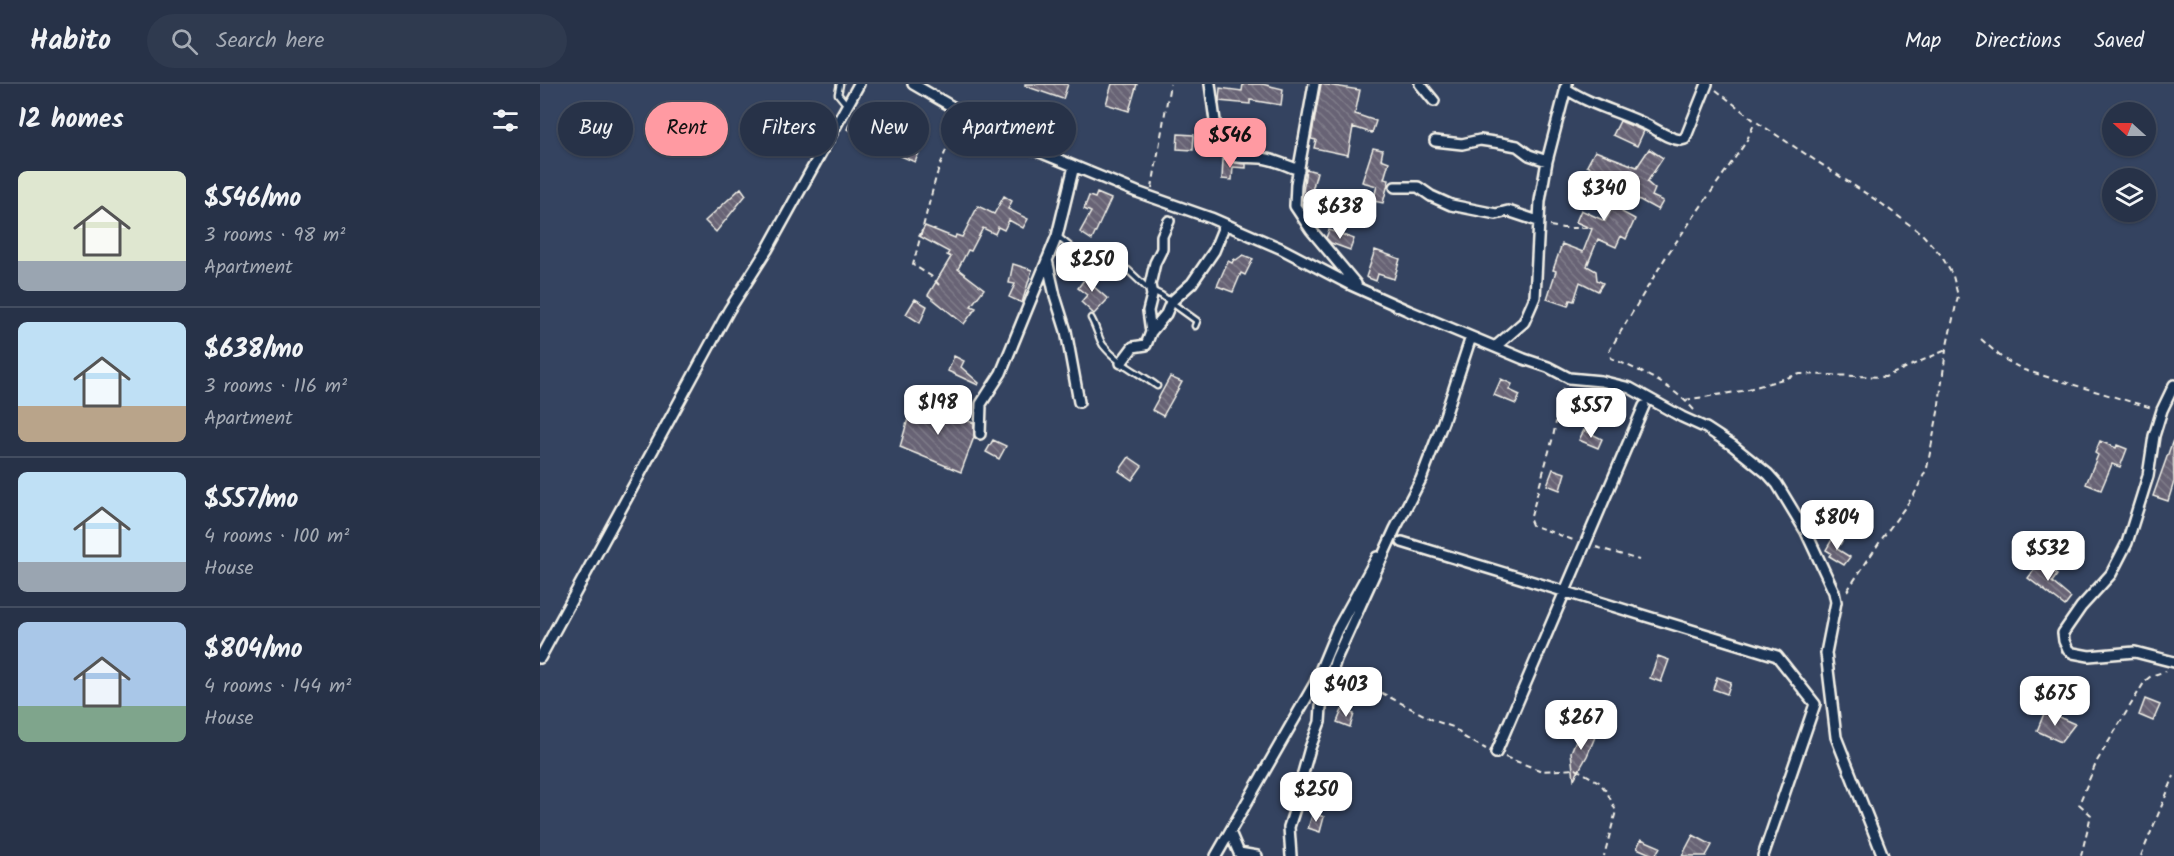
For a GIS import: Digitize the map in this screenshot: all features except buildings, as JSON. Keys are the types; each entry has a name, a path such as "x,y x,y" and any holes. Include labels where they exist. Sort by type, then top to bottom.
{"street":[{"path":"540,658 729,310 767,250 859,84"},
{"path":"913,84 945,102"},
{"path":"1210,84 1218,143 1222,150 1235,158 1260,158 1299,170"},
{"path":"1314,84 1294,198 1298,212 1359,288"},
{"path":"1420,84 1434,100"},
{"path":"1495,347 1524,322 1535,297 1538,222 1547,161 1566,86 1588,101 1624,114 1681,141 1685,138 1712,87"},
{"path":"1435,141 1462,144 1480,140 1517,146 1547,161"},
{"path":"1050,156 1225,224 1280,248 1359,288 1471,337 1548,367 1571,379 1601,381 1630,388 1719,435 1768,474 1794,510 1835,597 1826,653 1836,737 1883,856"},
{"path":"980,434 981,404 1001,373 1057,236 1074,166"},
{"path":"1395,187 1418,187 1451,205 1496,214 1508,211 1538,222"},
{"path":"1151,332 1149,311 1152,295 1149,285 1155,263 1162,249 1162,236 1169,221"},
{"path":"1121,363 1133,348 1146,345 1151,332 1166,314 1171,302 1192,283 1214,251 1225,224"},
{"path":"1047,260 1066,331 1079,402"},
{"path":"1291,856 1289,827 1310,748 1320,722 1323,700 1343,641 1421,479 1443,422 1471,337"},
{"path":"2173,666 2135,652 2088,656 2073,654 2068,650 2063,633 2081,607 2111,574 2127,543 2148,476 2154,436 2162,410 2174,385"},
{"path":"1496,753 1644,406"},
{"path":"1216,856 1315,683 1336,630 1368,571 1395,529"},
{"path":"1402,542 1777,656 1815,704 1763,856"},
{"path":"1230,832 1239,854"},
{"path":"1228,856 1239,854 1257,856"}],"lane":[{"path":"840,84 838,94 847,106"},
{"path":"1057,236 1079,254 1098,264 1128,270 1151,290 1197,321 1195,326"},
{"path":"1091,318 1101,342 1121,363 1157,386"}],"path":[{"path":"1150,196 1170,84"},
{"path":"1712,87 1755,121 1922,234 1941,255 1953,276 1958,296 1946,350 1930,459 1924,477 1914,495 1833,611"},
{"path":"1698,414 1678,393 1653,376 1611,358 1609,351 1661,265 1746,142 1755,121"},
{"path":"939,285 931,276 913,264 936,177 944,156"},
{"path":"1538,222 1563,228 1591,228"},
{"path":"1981,339 2002,358 2024,370 2127,402 2162,410"},
{"path":"1685,400 1742,391 1800,374 1886,376 1946,350"},
{"path":"1565,376 1553,437 1545,460 1530,524 1639,560"},
{"path":"2081,856 2091,815 2079,804 2097,761 2145,681 2173,666"},
{"path":"2141,856 2174,776"}]}
